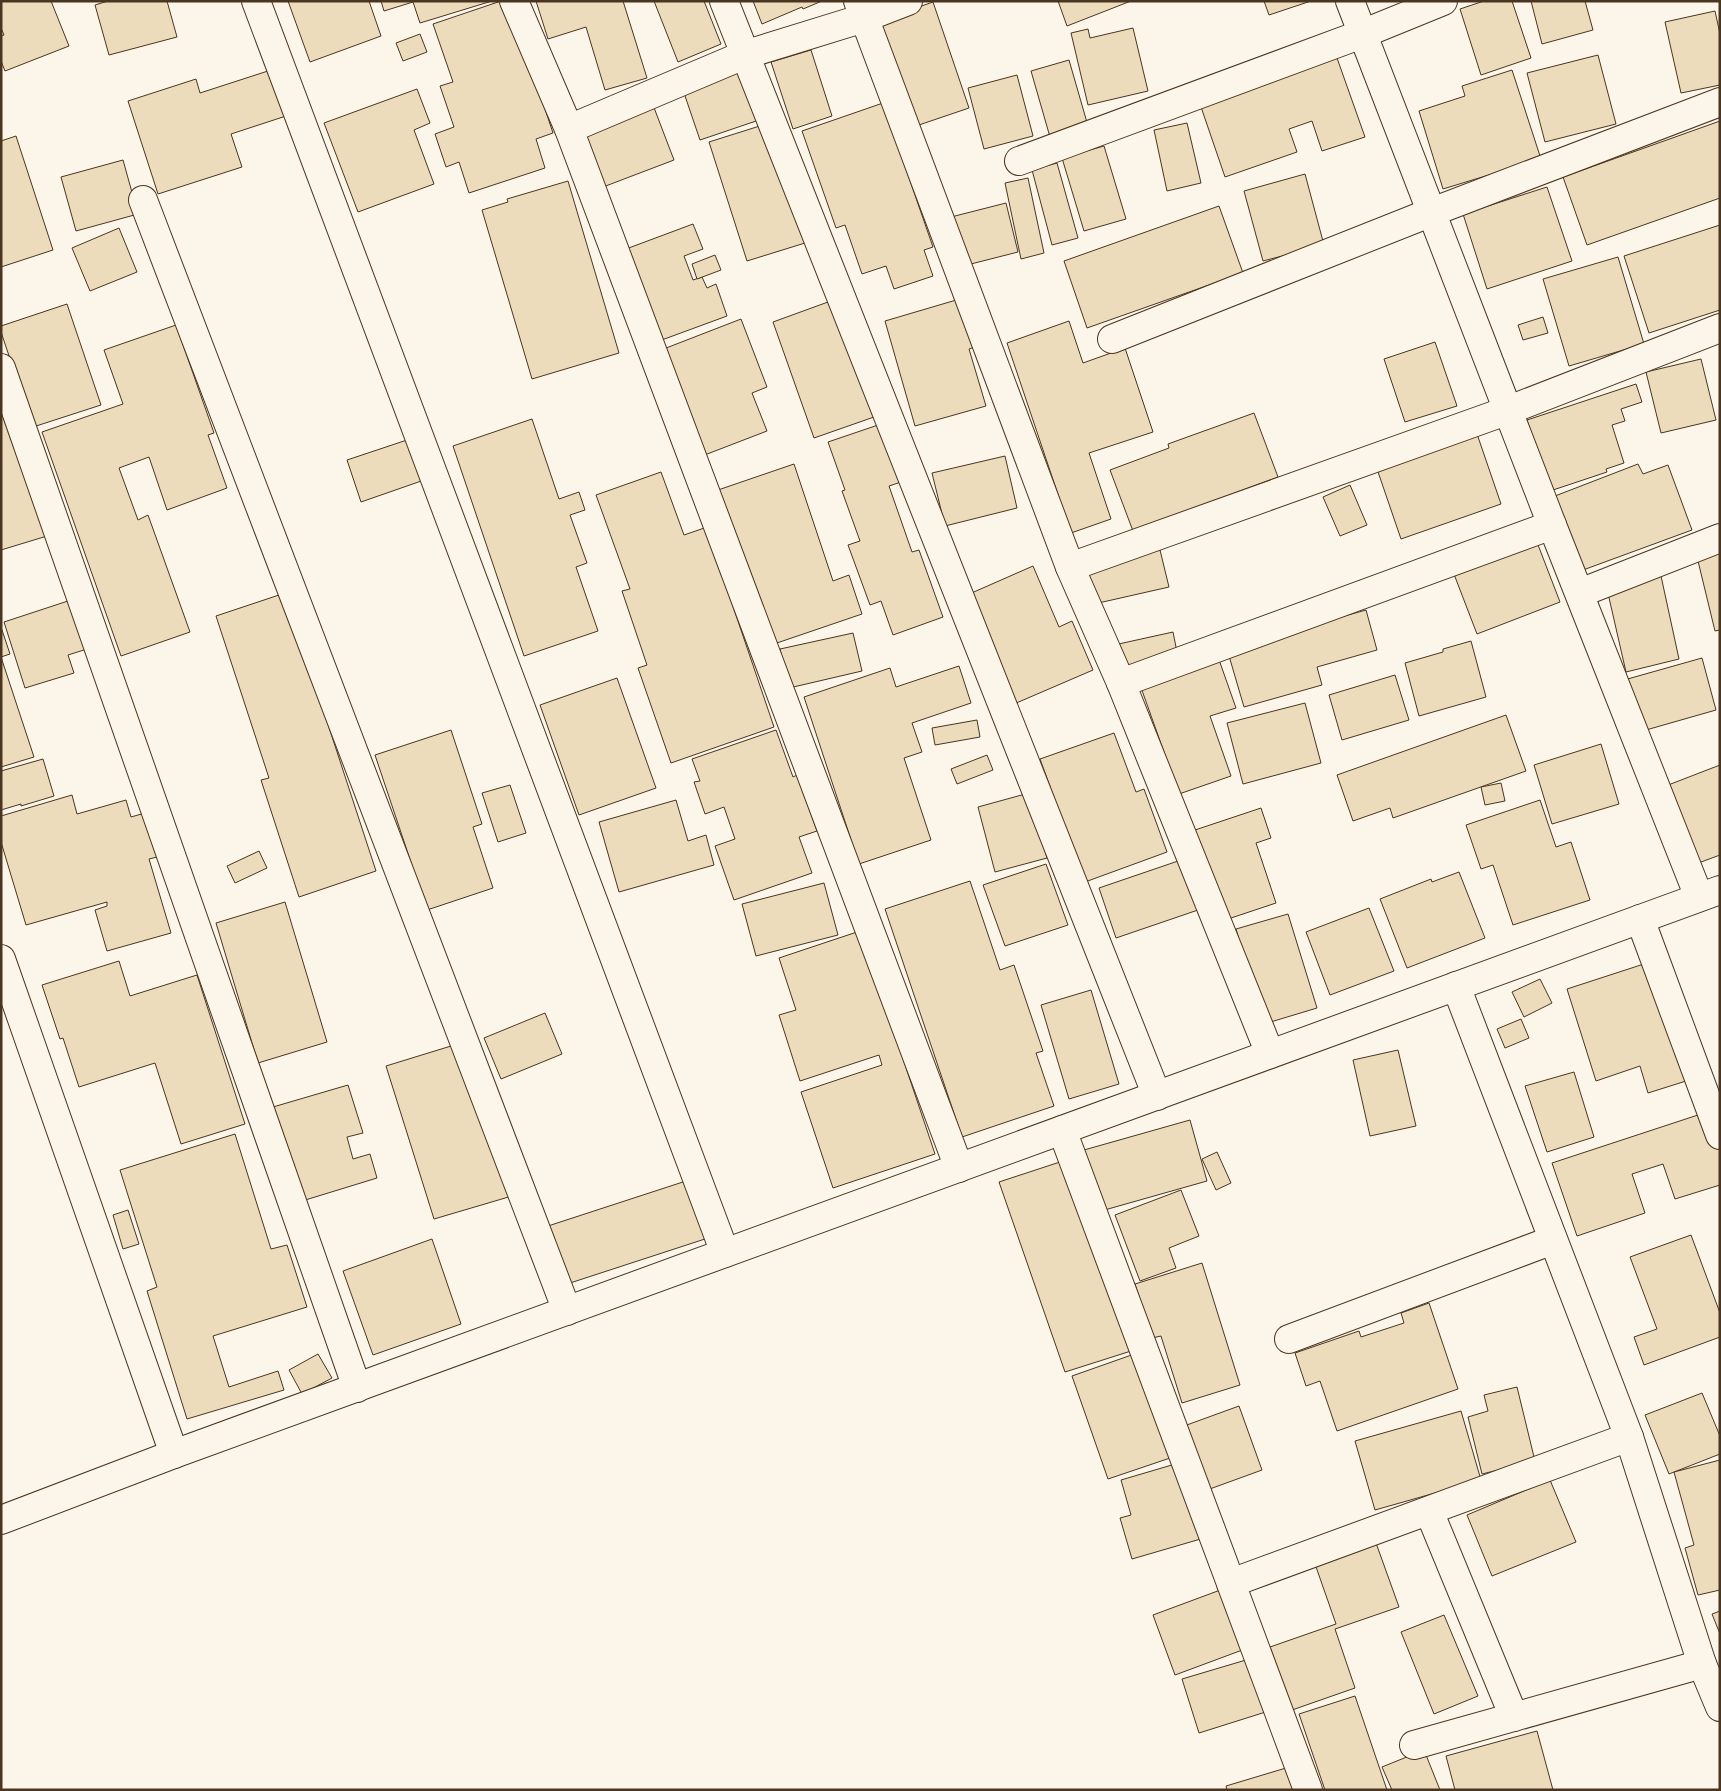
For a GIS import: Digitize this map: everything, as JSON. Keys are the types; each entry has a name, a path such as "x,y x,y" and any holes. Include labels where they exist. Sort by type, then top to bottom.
{"street":[{"path":"256,1 725,1253"},
{"path":"514,1 569,130 959,1168"},
{"path":"724,1 1157,1096"},
{"path":"569,130 744,55 861,10 908,1"},
{"path":"1,1520 174,1454 1709,893 1552,525 1350,1"},
{"path":"1019,161 1362,34 1443,1"},
{"path":"861,10 1070,567 1121,683 1270,1054"},
{"path":"1112,339 1432,212 1720,102"},
{"path":"143,200 567,1311"},
{"path":"1070,567 1509,410 1720,328"},
{"path":"1,368 357,1388"},
{"path":"1121,683 1552,525"},
{"path":"1580,593 1720,538"},
{"path":"1640,919 1720,1135"},
{"path":"1,959 174,1454"},
{"path":"1456,986 1629,1437 1702,1664 1720,1707"},
{"path":"1062,1130 1308,1790"},
{"path":"1289,1339 1553,1240"},
{"path":"1231,1583 1629,1437"},
{"path":"1429,1511 1514,1717"},
{"path":"1414,1745 1702,1664"}],"building":[{"path":"1,1 51,1 69,46 5,71 1,61 1,36 4,35 1,28"},
{"path":"108,1 167,1 177,37 109,55 95,5"},
{"path":"288,1 369,1 381,36 310,62"},
{"path":"381,1 492,1 420,23 413,2 384,11"},
{"path":"501,1 509,1 553,133 536,139 545,168 469,193 459,162 446,167 435,134 454,127 440,86 453,82 433,24"},
{"path":"536,1 623,1 647,78 605,90 586,27 548,39"},
{"path":"654,1 704,1 721,44 678,62"},
{"path":"753,1 822,1 803,9 802,7 762,24"},
{"path":"1058,1 1131,1 1067,26"},
{"path":"1264,1 1311,1 1269,15"},
{"path":"1484,1 1512,1 1531,58 1481,75 1460,9"},
{"path":"1531,1 1585,1 1593,30 1542,44"},
{"path":"933,2 969,108 913,127 876,22"},
{"path":"1715,11 1720,34 1720,85 1681,93 1665,22"},
{"path":"1133,28 1148,91 1088,105 1071,33 1088,29 1090,38"},
{"path":"420,34 427,52 403,61 396,43"},
{"path":"811,50 832,116 793,129 771,62"},
{"path":"1598,55 1616,124 1545,142 1527,73"},
{"path":"1337,58 1365,137 1322,151 1312,121 1289,129 1297,152 1225,177 1201,107"},
{"path":"1069,60 1088,126 1050,137 1031,71"},
{"path":"271,70 286,116 231,134 242,167 158,194 128,101 196,79 200,93"},
{"path":"743,70 759,120 700,140 683,90"},
{"path":"1512,70 1541,159 1443,189 1419,111 1465,96 1462,86"},
{"path":"1017,75 1033,136 984,149 968,88"},
{"path":"417,89 430,123 414,130 434,184 358,212 324,123"},
{"path":"883,103 933,247 924,250 933,276 894,289 886,266 862,274 845,225 836,228 802,131"},
{"path":"653,105 674,160 603,187 582,133"},
{"path":"1720,121 1720,198 1587,245 1563,177"},
{"path":"1187,123 1201,183 1167,191 1154,130"},
{"path":"766,124 805,243 747,261 709,142"},
{"path":"16,136 53,250 1,267 1,141"},
{"path":"1104,146 1126,219 1084,231 1062,158"},
{"path":"123,160 138,214 76,231 61,177"},
{"path":"1057,163 1078,238 1052,245 1032,170"},
{"path":"1305,174 1324,245 1263,261 1244,191"},
{"path":"1028,178 1044,253 1021,259 1005,183"},
{"path":"568,181 619,353 532,379 482,210 508,202 507,199"},
{"path":"1547,187 1572,261 1487,289 1463,214"},
{"path":"1006,203 1018,252 963,266 951,217"},
{"path":"1219,206 1243,273 1087,328 1064,261"},
{"path":"693,224 703,249 684,256 693,280 702,277 707,288 716,284 727,316 659,341 626,249"},
{"path":"1720,225 1720,310 1649,333 1624,256"},
{"path":"119,228 137,272 90,291 72,248"},
{"path":"715,255 721,270 697,279 692,264"},
{"path":"1618,257 1644,344 1569,366 1543,279"},
{"path":"839,298 853,359 874,417 814,438 773,322"},
{"path":"963,298 977,346 969,349 986,406 915,426 885,321"},
{"path":"67,304 101,405 33,427 1,332 1,326"},
{"path":"1543,317 1548,333 1523,340 1518,325"},
{"path":"741,319 767,387 752,393 767,431 702,456 661,350"},
{"path":"1069,321 1083,363 1125,348 1153,432 1089,453 1111,519 1071,533 1007,343"},
{"path":"176,325 214,433 208,435 227,488 167,510 149,457 119,468 138,520 148,515 190,632 121,656 42,432 123,404 104,350"},
{"path":"1435,342 1457,406 1405,422 1384,359"},
{"path":"1701,359 1716,420 1661,433 1646,372"},
{"path":"1636,384 1642,402 1621,409 1625,421 1612,425 1624,463 1606,469 1607,472 1550,491 1527,420"},
{"path":"1,397 47,536 1,550"},
{"path":"1254,413 1278,477 1133,531 1110,470 1169,448 1168,444"},
{"path":"532,419 559,499 579,492 585,510 570,515 587,563 576,567 598,631 524,656 453,446"},
{"path":"881,424 901,482 889,486 912,552 919,550 943,617 893,635 881,601 870,605 848,545 860,541 842,491 845,490 828,442"},
{"path":"1476,431 1501,504 1401,539 1376,466"},
{"path":"413,438 427,479 361,502 347,460"},
{"path":"1005,456 1017,508 945,526 932,473"},
{"path":"794,464 833,581 849,575 862,614 771,645 718,490"},
{"path":"1638,464 1643,474 1668,465 1692,530 1583,570 1555,496"},
{"path":"661,472 684,535 713,525 723,577 774,727 671,763 638,668 647,665 622,591 630,589 596,495"},
{"path":"1350,485 1367,525 1340,536 1323,497"},
{"path":"1535,537 1560,602 1477,634 1452,569"},
{"path":"1160,550 1169,587 1094,604 1086,566"},
{"path":"1720,551 1720,630 1715,631 1697,557"},
{"path":"1033,566 1059,627 1072,621 1093,670 1014,704 967,595"},
{"path":"1661,576 1679,659 1626,672 1607,589"},
{"path":"285,593 376,871 299,897 261,780 269,778 216,616"},
{"path":"71,600 87,649 68,655 74,673 25,688 4,622"},
{"path":"1366,610 1377,650 1317,667 1322,685 1244,707 1227,649"},
{"path":"1,627 10,654 1,657"},
{"path":"1173,632 1178,657 1120,669 1114,645"},
{"path":"853,633 862,671 789,688 780,649"},
{"path":"1471,641 1486,697 1419,716 1405,663 1443,652 1443,649"},
{"path":"1217,654 1236,708 1210,716 1231,776 1179,794 1139,682"},
{"path":"1,657 34,757 1,767"},
{"path":"1702,658 1716,710 1639,732 1624,680"},
{"path":"959,666 971,703 912,723 922,752 904,758 931,840 859,864 804,697 890,668 896,687"},
{"path":"1395,675 1409,720 1342,740 1329,695"},
{"path":"617,678 656,788 579,815 540,705"},
{"path":"1305,703 1321,763 1243,784 1227,723"},
{"path":"1506,715 1526,771 1393,818 1390,808 1353,821 1337,775"},
{"path":"977,720 980,737 935,745 932,728"},
{"path":"451,730 482,824 473,827 493,888 427,910 375,755"},
{"path":"776,730 793,777 797,775 817,831 799,837 812,873 734,900 715,846 735,839 724,807 705,814 694,782 700,781 692,759"},
{"path":"1114,733 1136,792 1144,789 1167,852 1085,882 1040,759"},
{"path":"1601,744 1619,804 1552,824 1534,765"},
{"path":"987,755 993,770 957,784 951,769"},
{"path":"43,759 54,796 1,810 1,771"},
{"path":"1720,765 1720,855 1693,865 1663,787"},
{"path":"1501,783 1505,801 1485,805 1481,787"},
{"path":"510,785 526,833 498,842 482,793"},
{"path":"1029,793 1047,858 995,872 978,807"},
{"path":"72,795 77,814 126,800 131,817 152,811 165,855 149,859 171,933 107,951 95,910 107,906 107,902 26,925 1,842 1,816"},
{"path":"676,800 688,841 706,835 714,865 619,892 599,822"},
{"path":"1540,800 1556,847 1571,842 1590,900 1513,925 1493,865 1481,869 1466,825"},
{"path":"1261,808 1271,838 1256,843 1276,903 1222,921 1192,831"},
{"path":"259,851 267,868 235,883 227,866"},
{"path":"1181,860 1198,910 1116,938 1099,888"},
{"path":"1046,864 1068,925 1005,946 983,885"},
{"path":"1459,872 1485,938 1407,968 1380,899 1431,879 1432,882"},
{"path":"970,881 1000,970 1014,965 1043,1051 1036,1053 1054,1106 962,1137 885,909"},
{"path":"824,883 838,935 756,956 742,904"},
{"path":"285,902 327,1042 258,1063 216,923"},
{"path":"1369,908 1394,971 1330,995 1306,932"},
{"path":"1288,914 1317,1008 1264,1024 1236,929"},
{"path":"860,931 935,1154 833,1188 801,1092 882,1065 879,1055 800,1081 779,1015 796,1010 779,958"},
{"path":"119,961 130,996 197,975 245,1124 181,1144 155,1063 79,1087 63,1038 60,1039 42,985"},
{"path":"1650,962 1686,1081 1648,1093 1640,1066 1596,1081 1567,989"},
{"path":"1540,979 1552,1003 1524,1017 1512,992"},
{"path":"1091,990 1119,1084 1069,1099 1041,1005"},
{"path":"545,1013 562,1054 501,1079 484,1038"},
{"path":"1521,1019 1529,1038 1505,1048 1497,1029"},
{"path":"464,1042 512,1196 434,1219 386,1066"},
{"path":"1398,1050 1416,1126 1370,1136 1353,1060"},
{"path":"1574,1072 1594,1137 1547,1152 1525,1086"},
{"path":"348,1085 363,1133 347,1137 353,1159 370,1154 377,1178 302,1201 273,1107"},
{"path":"1707,1112 1720,1151 1720,1185 1675,1199 1663,1164 1632,1174 1645,1213 1577,1236 1552,1163"},
{"path":"1190,1120 1207,1181 1101,1211 1084,1150"},
{"path":"235,1134 271,1249 287,1245 307,1307 213,1336 229,1387 278,1371 284,1390 187,1419 147,1291 157,1287 120,1170"},
{"path":"1217,1152 1231,1183 1216,1190 1202,1159"},
{"path":"1066,1160 1131,1351 1065,1372 999,1182"},
{"path":"689,1180 708,1238 567,1284 548,1226"},
{"path":"1181,1190 1199,1236 1169,1248 1176,1268 1140,1281 1115,1215"},
{"path":"128,1210 139,1244 123,1249 113,1215"},
{"path":"1691,1235 1720,1313 1720,1337 1644,1365 1634,1337 1657,1329 1630,1257"},
{"path":"432,1239 461,1324 373,1355 343,1271"},
{"path":"1202,1263 1240,1385 1182,1403 1161,1336 1152,1338 1135,1284"},
{"path":"1429,1303 1458,1389 1337,1431 1320,1381 1306,1386 1295,1353 1359,1331 1361,1337 1404,1323 1401,1313"},
{"path":"1140,1352 1176,1456 1108,1479 1072,1376"},
{"path":"318,1354 332,1378 302,1394 289,1370"},
{"path":"1517,1387 1535,1461 1482,1474 1468,1417 1488,1411 1484,1395"},
{"path":"1702,1393 1720,1436 1720,1454 1669,1474 1645,1415"},
{"path":"1239,1406 1262,1470 1207,1490 1184,1426"},
{"path":"1461,1411 1481,1480 1375,1510 1355,1441"},
{"path":"1720,1460 1720,1590 1698,1595 1685,1548 1694,1545 1674,1472"},
{"path":"1182,1462 1204,1538 1132,1559 1120,1518 1131,1515 1121,1480"},
{"path":"1550,1480 1576,1542 1492,1576 1467,1515"},
{"path":"1376,1543 1399,1607 1335,1629 1355,1688 1292,1710 1270,1647 1336,1624 1315,1564"},
{"path":"1223,1589 1245,1649 1175,1675 1153,1615"},
{"path":"1720,1611 1720,1634 1712,1614"},
{"path":"1444,1615 1478,1696 1434,1714 1401,1632"},
{"path":"1256,1657 1272,1710 1199,1733 1182,1679"},
{"path":"1355,1696 1387,1790 1325,1790 1299,1714"},
{"path":"1537,1731 1553,1790 1455,1790 1446,1756"},
{"path":"1424,1750 1440,1790 1392,1790 1382,1767"},
{"path":"1286,1768 1293,1790 1227,1790 1226,1786"}]}
